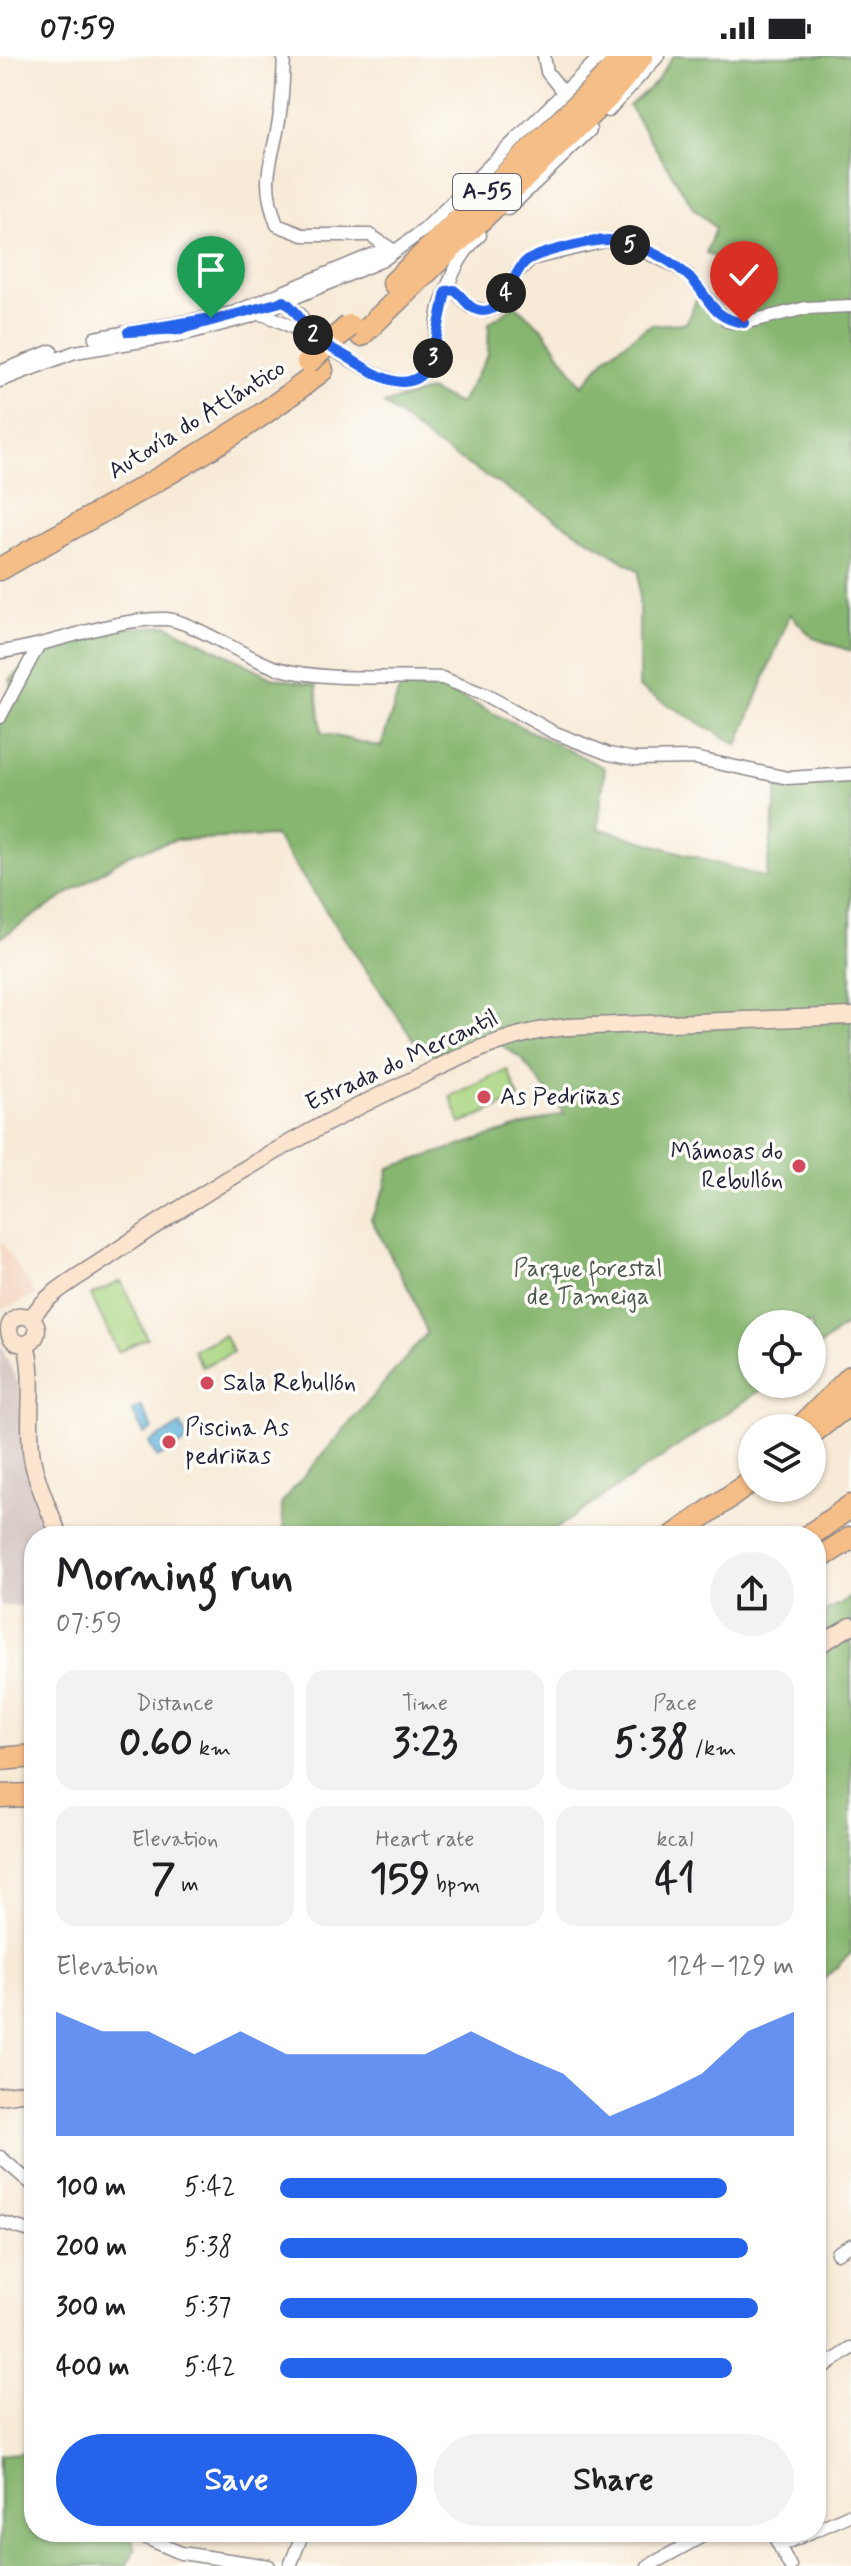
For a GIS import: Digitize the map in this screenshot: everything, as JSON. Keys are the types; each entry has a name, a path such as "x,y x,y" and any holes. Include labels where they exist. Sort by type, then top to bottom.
{"highway":[{"name":"Autovía do Atlántico","path":"355,331 623,56"},
{"name":"Autovía do Atlántico","path":"0,569 283,402 315,366 516,186 557,155 642,56"},
{"path":"557,155 622,97"},
{"path":"497,219 516,186"},
{"name":"Autovía do Atlántico","path":"0,551 315,366"},
{"path":"814,1414 851,1377"},
{"path":"826,1422 851,1402"},
{"path":"689,1526 738,1491"},
{"path":"823,1526 851,1506"},
{"path":"826,1554 851,1538"},
{"path":"0,1759 24,1757"},
{"path":"0,1796 24,1795"}],"street":[{"path":"284,56 280,114 267,168 267,199 277,225 303,235 370,235 393,250"},
{"path":"544,56 547,72 563,92"},
{"path":"0,381 75,352 185,334 260,314 393,250 438,214 601,56"},
{"path":"622,97 658,56"},
{"path":"285,303 308,328 377,376 399,384 410,382 428,369 432,360 453,292 457,265 473,241 557,155"},
{"path":"453,292 477,310 496,308 517,273 531,259 609,240 623,242 687,274 727,321 744,323 806,308 851,306"},
{"path":"0,372 69,345 233,313 393,250"},
{"path":"128,332 182,329 285,303 361,261"},
{"path":"308,328 302,304 309,293"},
{"path":"285,303 286,322"},
{"path":"260,314 308,328"},
{"path":"0,652 37,648 104,624 170,619 277,668 311,673 442,678 462,684 553,732 609,754 635,759 707,760 788,778 851,774"},
{"path":"0,717 37,648"},
{"name":"Estrada do Mercantil","path":"31,1319 57,1294 205,1191 320,1125 494,1042 554,1028 851,1016"},
{"path":"26,1344 14,1341 5,1324 18,1317 31,1319 37,1331 26,1344 30,1373 32,1456 38,1485 55,1526"},
{"path":"826,1641 851,1626"},
{"path":"0,2088 24,2092"},
{"path":"0,2096 24,2092"},
{"path":"2,2160 24,2178"},
{"path":"0,2222 24,2229"},
{"path":"837,2253 851,2245"},
{"path":"826,2365 851,2349"},
{"path":"826,2525 851,2514"},
{"path":"156,2542 181,2553 269,2566"},
{"path":"290,2566 299,2542"},
{"path":"648,2566 692,2542"},
{"path":"780,2542 790,2566"},
{"path":"782,2545 789,2542"}],"shaded area":[{"path":"0,1240 36,1295 4,1309 0,1309"},
{"path":"0,1344 20,1388 21,1442 32,1493 44,1526 24,1526 24,1606 0,1606"}],"green space":[{"path":"673,56 851,56 851,651 813,638 790,614 738,745 639,688 639,571 433,443 384,404 429,390 460,404 488,355 489,323 515,305 543,329 582,386 608,355 650,325 686,323 696,300 711,315 745,314 751,303 738,269 706,253 715,228 694,209 629,106 656,82"},
{"name":"Parque forestal de Tameiga","path":"167,625 272,677 316,685 322,733 381,747 400,687 442,688 605,768 598,828 766,878 778,786 826,785 851,780 851,1321 826,1341 826,1310 738,1310 738,1398 749,1398 560,1526 284,1526 281,1503 427,1333 412,1295 371,1219 385,1189 389,1168 564,1113 521,1058 484,1034 434,1056 417,1045 275,836 175,840 130,854 0,938 0,709 18,700 10,680 41,651 107,630"},
{"name":"As Pedriñas","path":"507,1069 519,1098 461,1124 450,1096"},
{"path":"121,1281 147,1338 118,1352 91,1295"},
{"path":"224,1335 233,1352 202,1367 193,1350"},
{"path":"851,1597 851,1953 826,1977 826,1611"},
{"path":"24,2452 24,2542 133,2542 136,2548 126,2566 0,2566 0,2455"}],"water":[{"name":"Piscina As pedriñas","path":"141,1406 153,1429 144,1434 132,1411"},
{"name":"Piscina As pedriñas","path":"181,1425 189,1441 157,1458 149,1443"}],"place":[{"name":"As Pedriñas","path":"484,1097"},
{"name":"Mámoas do Rebullón","path":"799,1166"},
{"name":"Sala Rebullón","path":"207,1383"},
{"name":"Piscina As pedriñas","path":"169,1442"}],"route":[{"path":"211,318 128,332 182,329 284,301 299,313 311,334 377,376 399,384 410,382 420,377 432,360 438,317 446,291 454,290 470,307 487,311 496,308 524,263 609,240 637,247 671,264 687,274 720,316 727,321 744,323"}]}
